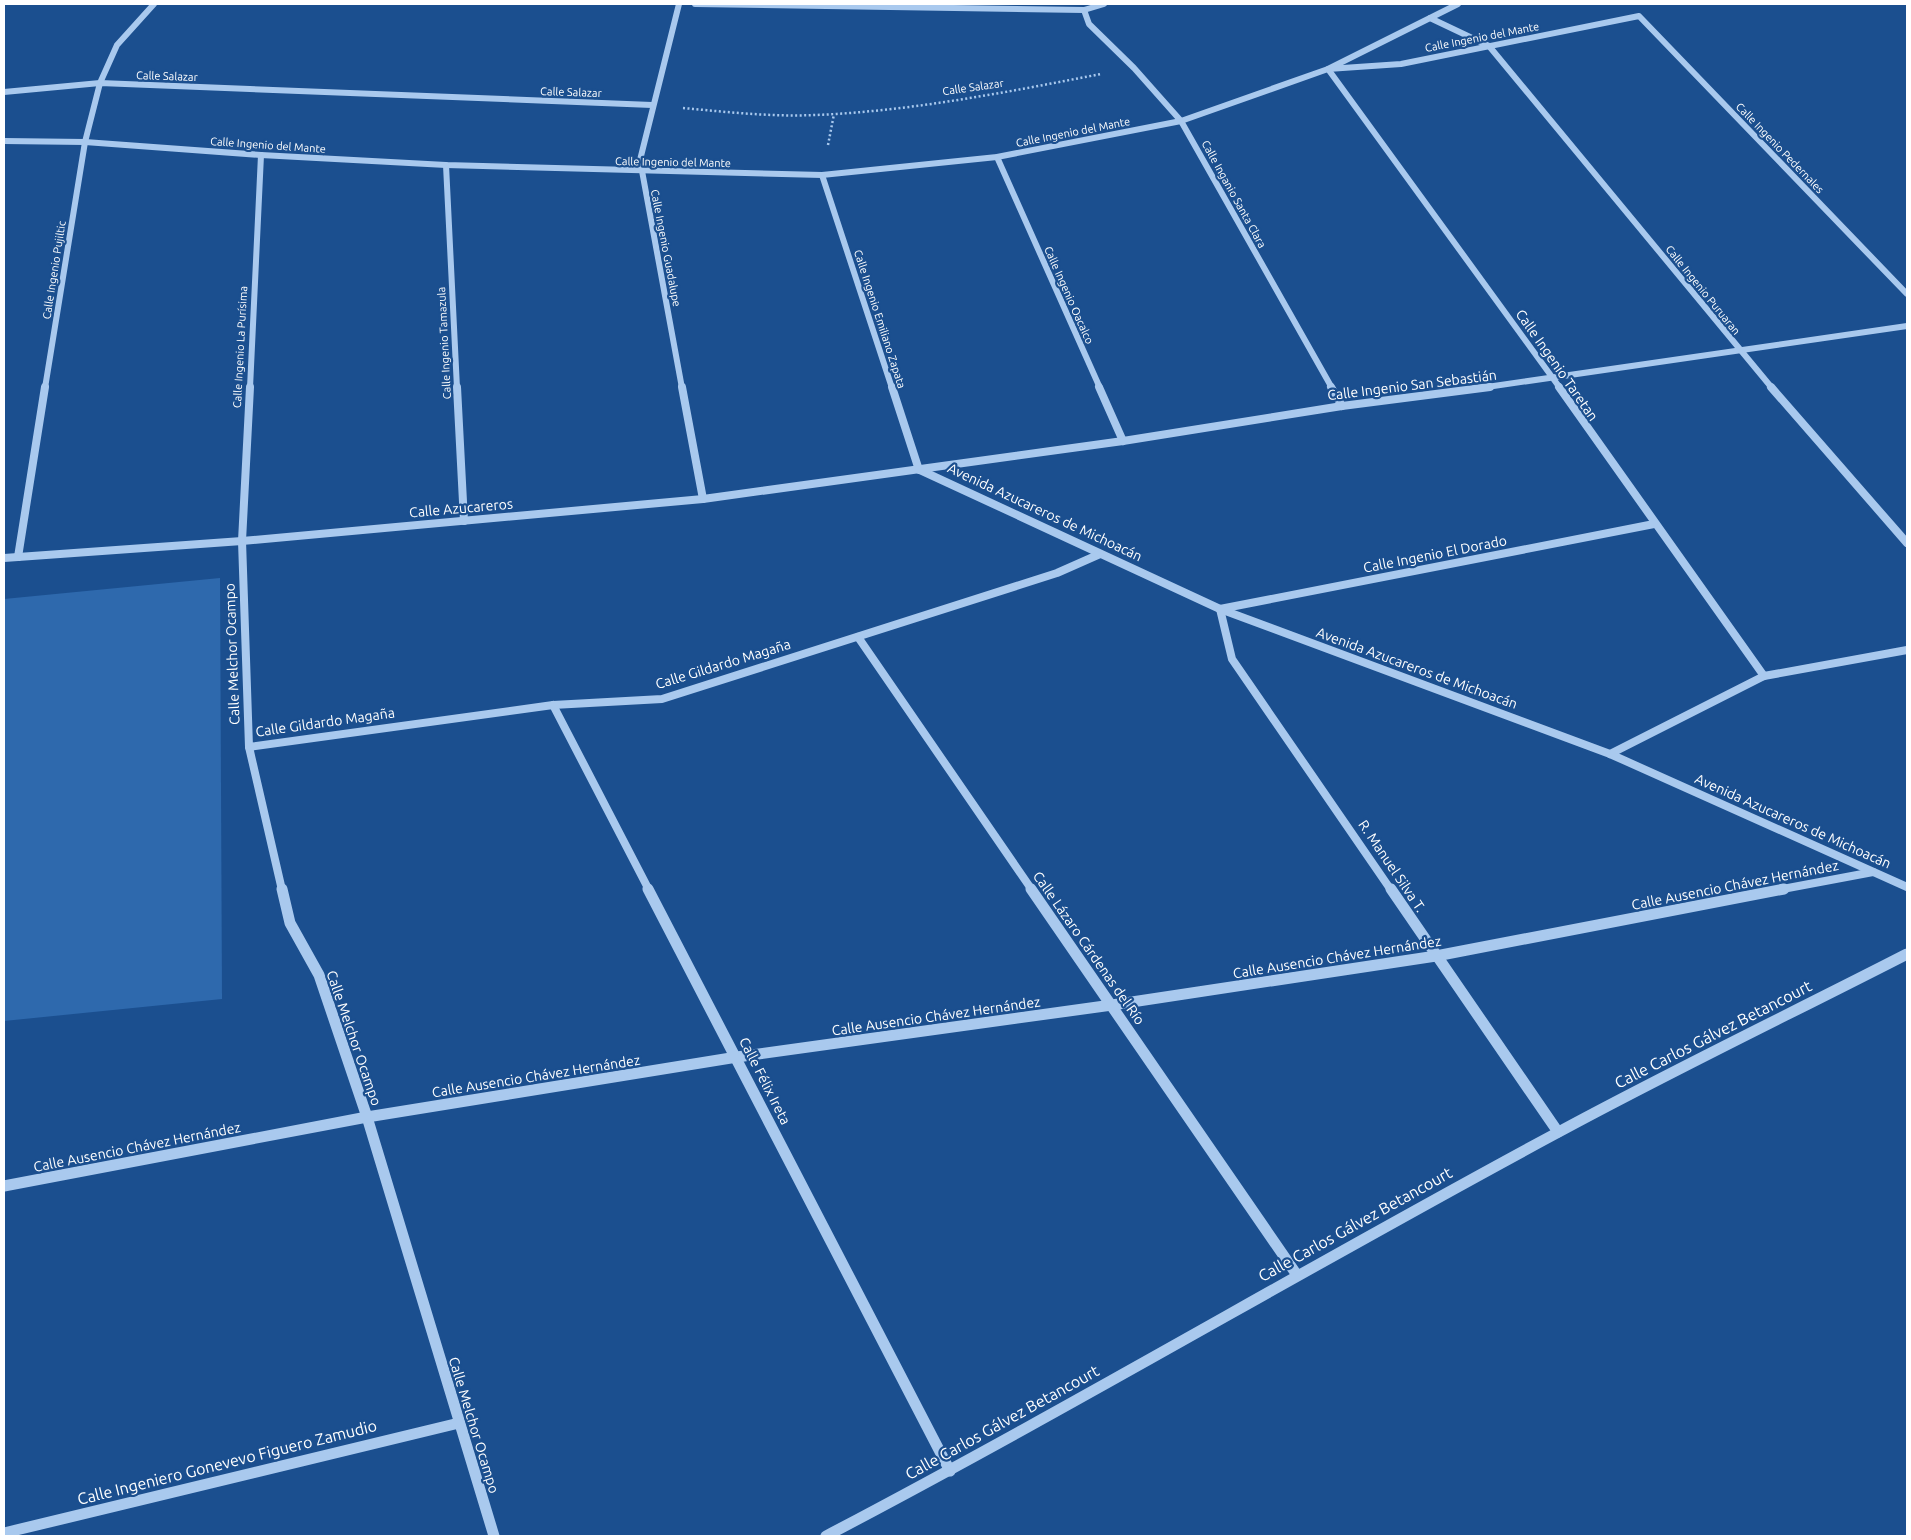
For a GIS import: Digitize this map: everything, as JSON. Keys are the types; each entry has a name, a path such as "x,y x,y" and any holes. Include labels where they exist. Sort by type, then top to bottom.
{"street":[{"name":"Calle Ingenio Pujiltic","path":"18,556 85,142 100,83 117,45 154,4"},
{"name":"Calle Ingenio Guadalupe","path":"679,4 652,105 640,160 703,499"},
{"path":"695,4 1084,10 1104,4"},
{"name":"Calle Ingenio del Mante","path":"4,141 85,142 261,155 446,165 822,175 997,157 1181,121 1328,69 1458,4"},
{"name":"Calle Inganio Santa Clara","path":"1084,10 1089,24 1134,68 1181,121 1342,406"},
{"name":"Calle Ingenio del Mante","path":"1328,69 1401,64 1638,16"},
{"name":"Calle Ingenio Pedernales","path":"1638,16 1907,294"},
{"path":"1430,18 1489,46"},
{"name":"Calle Ingenio Puruaran","path":"1489,46 1740,350 1907,543"},
{"name":"Calle Ingenio Taretan","path":"1328,69 1553,379 1654,524 1764,676"},
{"name":"Calle Salazar","path":"4,92 100,83 652,105"},
{"name":"Calle Ingenio La Purísima","path":"242,541 261,155"},
{"name":"Calle Ingenio Oacalco","path":"997,157 1123,441"},
{"name":"Calle Ingenio Tamazula","path":"446,165 464,521"},
{"name":"Calle Ingenio Emiliano Zapata","path":"822,175 919,470"},
{"name":"Calle Ingenio San Sebastián","path":"919,470 1123,441 1342,406 1553,379 1907,326"},
{"name":"Calle Azucareros","path":"4,558 242,541 703,499 919,470"},
{"name":"Avenida Azucareros de Michoacán","path":"919,470 1220,609 1610,754 1907,887"},
{"name":"Calle Ingenio El Dorado","path":"1220,609 1654,524"},
{"name":"Calle Melchor Ocampo","path":"242,541 249,746 290,923 319,974 367,1117 494,1536"},
{"name":"Calle Gildardo Magaña","path":"249,746 553,705 662,700 1057,573 1100,554"},
{"name":"R. Manuel Silva T.","path":"1220,609 1232,659 1558,1132"},
{"name":"Calle Lázaro Cárdenas del Río","path":"858,637 1297,1274"},
{"path":"1610,754 1764,676 1907,650"},
{"name":"Calle Félix Ireta","path":"553,705 950,1470"},
{"name":"Calle Ausencio Chávez Hernández","path":"4,1186 367,1117 737,1057 1112,1005 1436,956 1873,872"},
{"name":"Calle Carlos Gálvez Betancourt","path":"826,1536 950,1470 1297,1274 1558,1132 1907,954"},
{"name":"Calle Ingeniero Gonevevo Figuero Zamudio","path":"4,1533 459,1423"}],"path":[{"name":"Calle Salazar","path":"652,105 770,115 834,114 977,98 1134,68"}],"shaded area":[{"path":"220,578 222,999 4,1021 4,599"}]}
